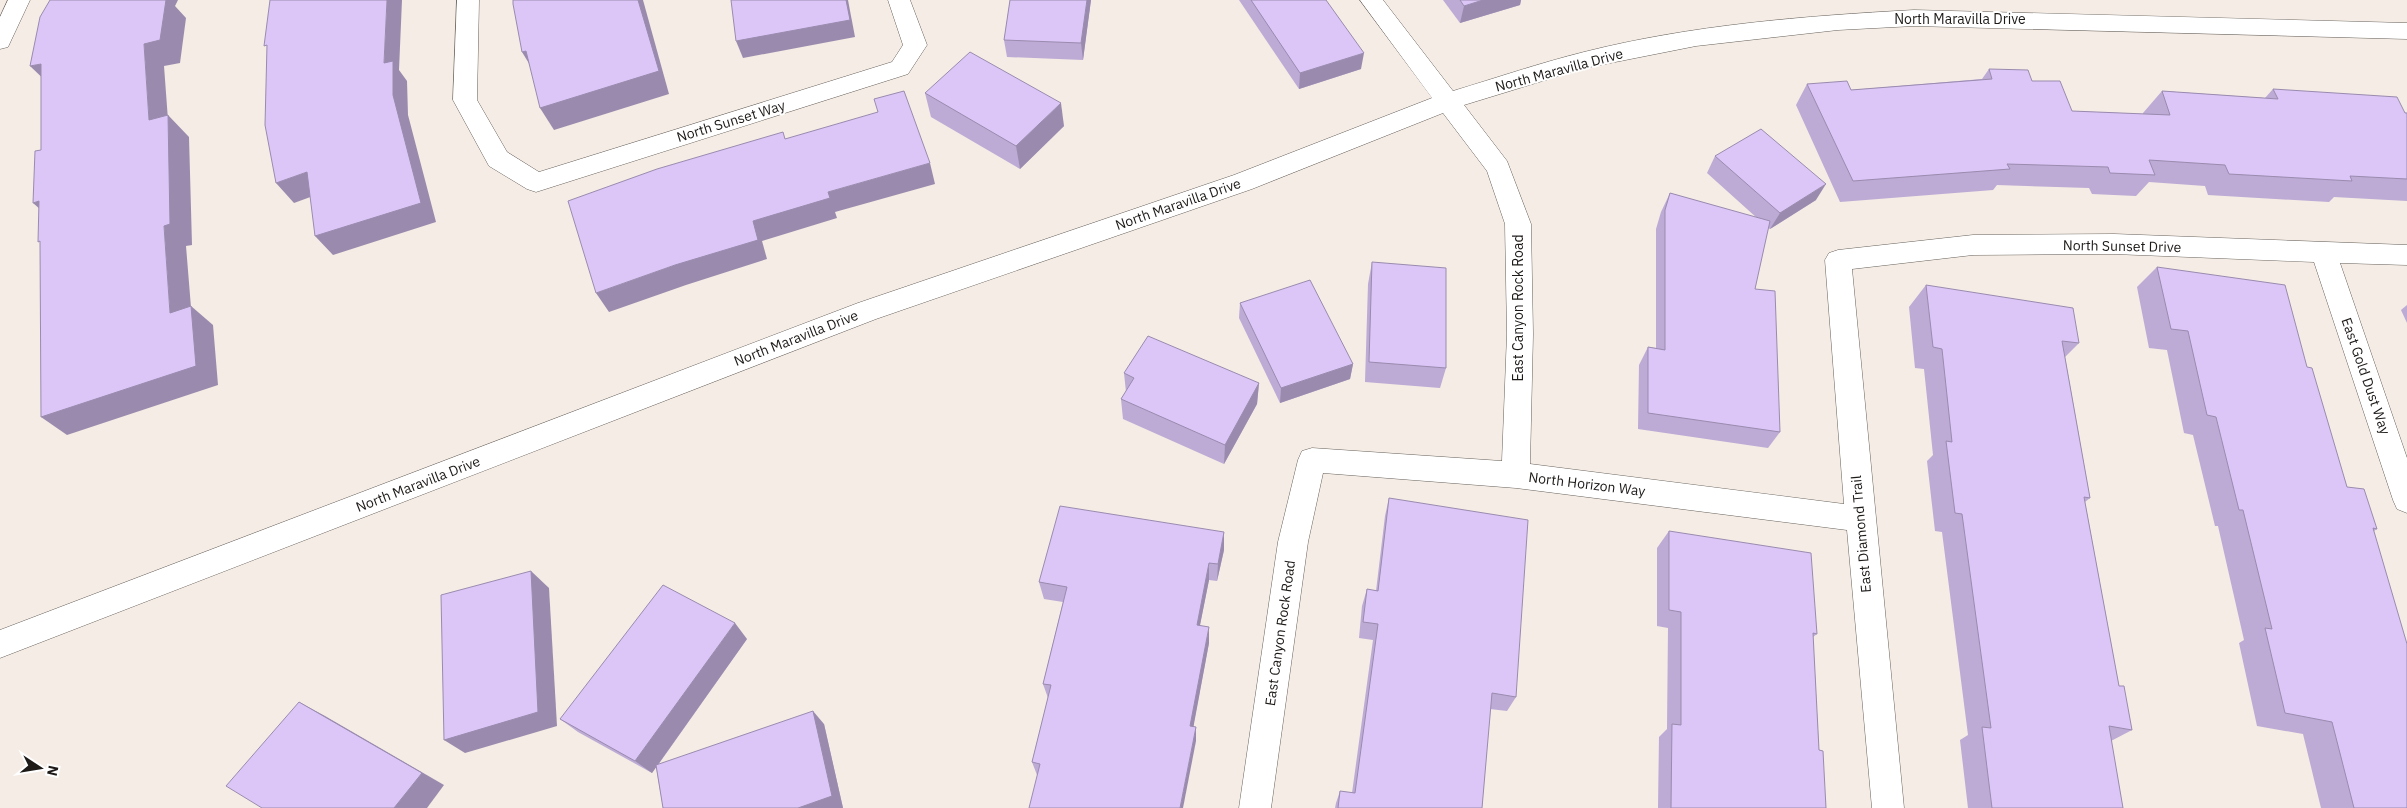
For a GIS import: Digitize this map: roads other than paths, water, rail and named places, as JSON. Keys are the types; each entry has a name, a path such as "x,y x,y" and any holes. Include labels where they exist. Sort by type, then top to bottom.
{"street":[{"path":"0,41 19,0"},
{"name":"North Sunset Way","path":"468,0 465,100 498,159 536,182 900,68 915,45 899,0"},
{"name":"East Canyon Rock Road","path":"1371,0 1446,102 1498,168 1518,224 1520,334 1516,475"},
{"name":"North Maravilla Drive","path":"0,644 867,311 1243,182 1446,102 1584,60 1696,38 1838,22 1914,18 2407,31"},
{"name":"North Sunset Drive","path":"1838,260 1973,245 2114,244 2407,255"},
{"name":"East Gold Dust Way","path":"2324,253 2407,500"},
{"name":"East Diamond Trail","path":"1838,260 1860,520 1888,808"},
{"name":"East Canyon Rock Road","path":"1255,808 1293,542 1312,460"},
{"name":"North Horizon Way","path":"1312,460 1516,475 1860,520"}]}
